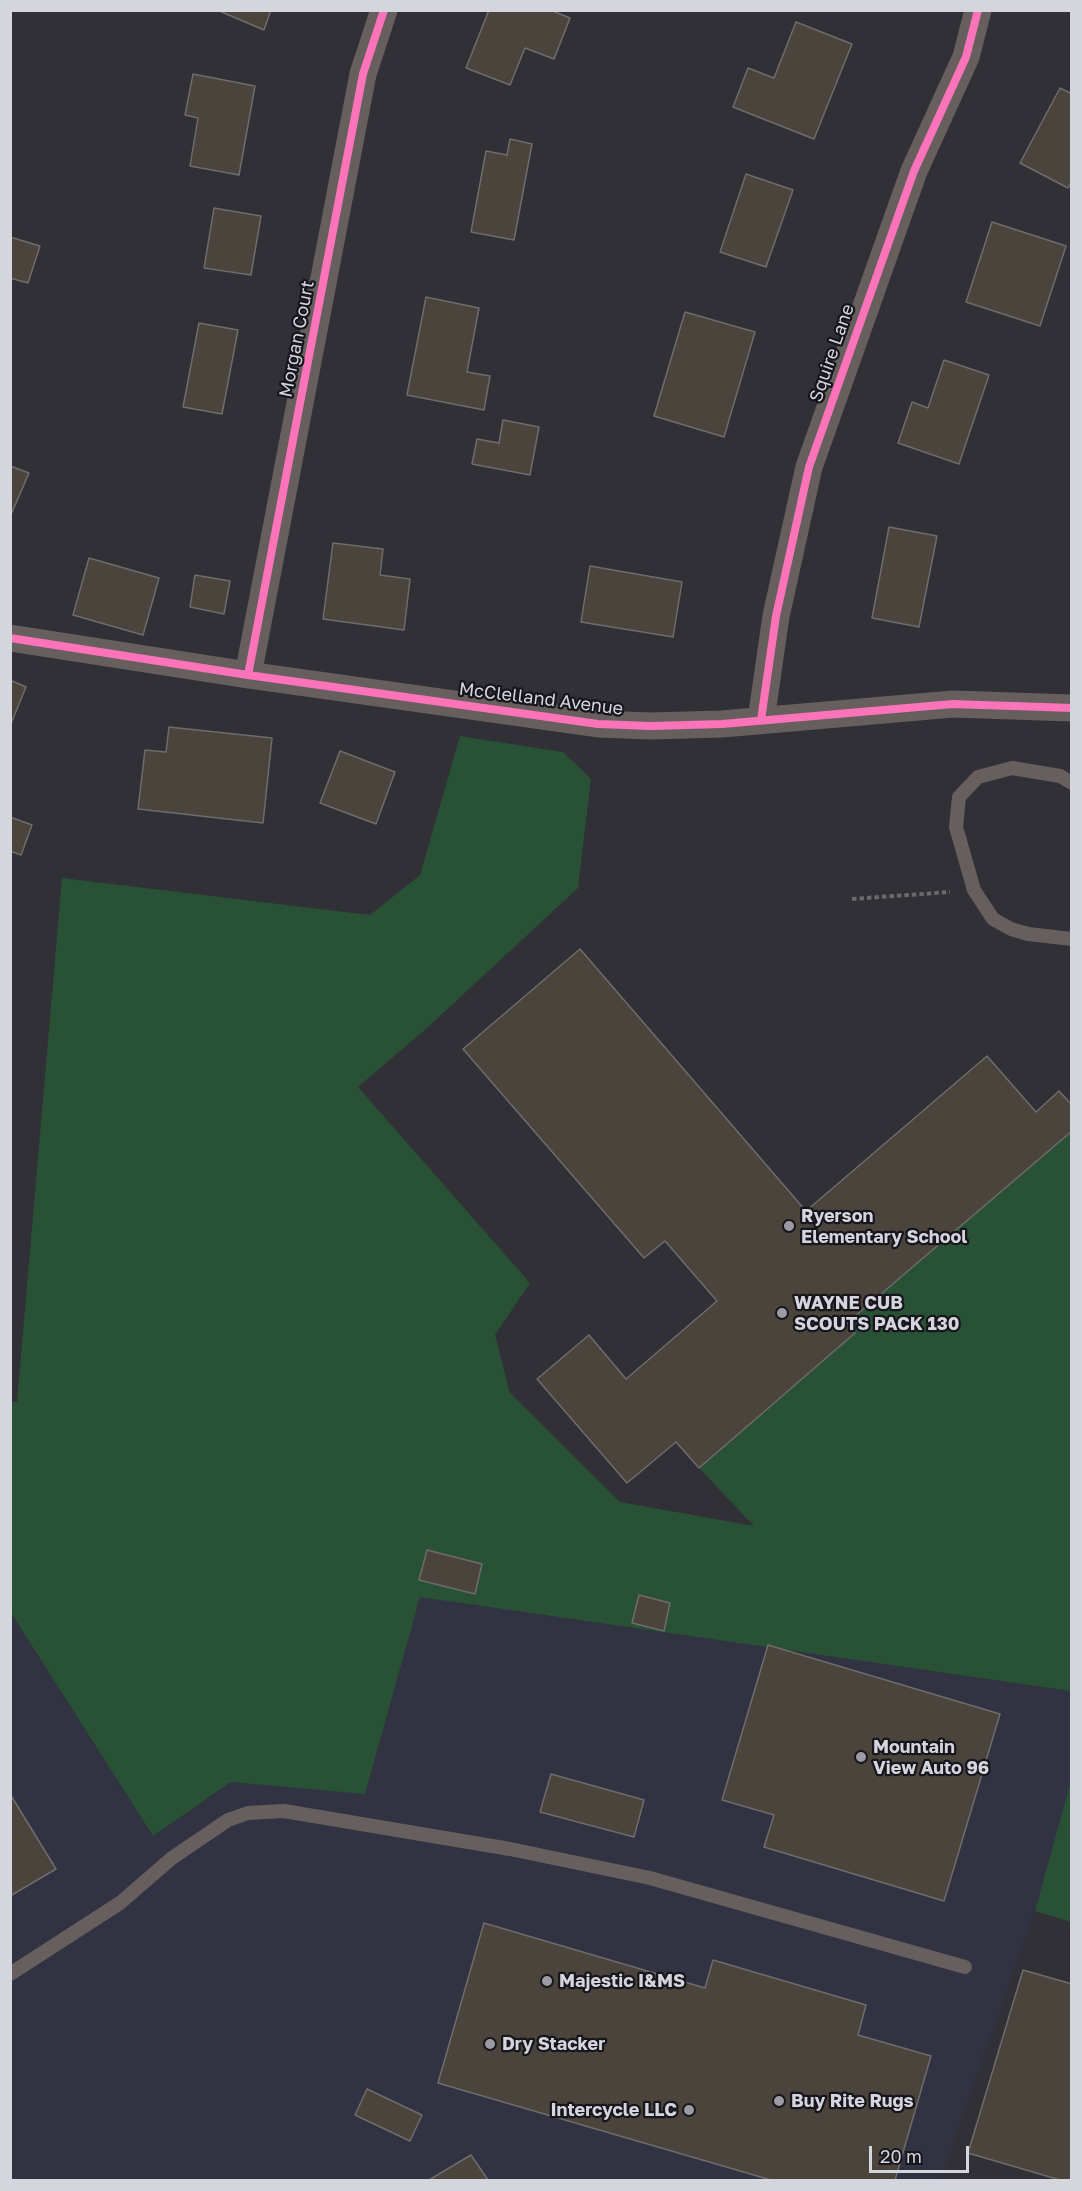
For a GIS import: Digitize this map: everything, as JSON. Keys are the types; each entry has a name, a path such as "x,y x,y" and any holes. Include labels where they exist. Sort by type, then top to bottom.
{"street":[{"name":"Morgan Court","path":"248,675 363,74 384,10"},
{"name":"Squire Lane","path":"761,720 776,616 809,467 914,171 966,57 978,10"},
{"name":"McClelland Avenue","path":"10,638 248,675 598,724 651,726 761,720 953,704 1071,708"}],"lane":[{"path":"1071,783 1060,776 1012,768 978,777 959,796 957,827 974,890 993,919 1011,929 1028,934 1071,939"},
{"path":"10,1974 120,1903 172,1858 228,1820 248,1813 284,1811 510,1849 650,1878 965,1967"}],"path":[{"path":"852,899 974,890"}],"shaded area":[{"path":"420,1597 1071,1691 1071,1783 1042,1891 940,2180 11,2180 10,1613 153,1836 231,1782 365,1793"}],"green space":[{"path":"460,736 563,752 591,779 578,888 427,1028 358,1087 530,1283 495,1335 510,1393 620,1502 754,1526 699,1468 855,1333 847,1323 1071,1131 1071,1691 420,1597 365,1794 231,1782 153,1836 11,1613 10,1401 17,1402 62,878 370,915 420,875"},
{"path":"1071,1781 1071,1922 1035,1911"}],"building":[{"path":"217,10 271,10 264,30"},
{"path":"489,10 550,10 570,18 554,59 525,48 510,85 466,68"},
{"path":"796,22 852,44 814,139 733,107 748,68 774,78"},
{"path":"193,74 255,86 239,175 190,166 198,118 185,115"},
{"path":"1060,88 1072,94 1072,181 1068,188 1020,163"},
{"path":"510,139 532,144 514,240 471,232 486,151 507,155"},
{"path":"746,174 793,190 766,267 720,252"},
{"path":"214,208 261,216 251,275 204,268"},
{"path":"992,222 1066,246 1040,326 966,302"},
{"path":"10,237 40,246 28,283 10,278"},
{"path":"426,297 479,308 467,372 490,376 484,410 407,395"},
{"path":"685,312 755,332 724,437 654,416"},
{"path":"199,323 238,330 222,414 183,407"},
{"path":"944,360 989,375 959,464 898,443 912,402 928,408"},
{"path":"503,420 539,427 530,475 472,464 477,439 499,443"},
{"path":"10,466 29,473 10,517"},
{"path":"889,527 937,536 919,627 872,618"},
{"path":"333,543 383,549 380,575 410,579 404,630 323,619"},
{"path":"89,558 159,578 143,635 73,615"},
{"path":"590,566 682,582 673,637 581,622"},
{"path":"195,575 230,581 224,614 190,607"},
{"path":"10,680 26,687 10,726"},
{"path":"169,727 272,738 263,823 138,809 145,750 166,752"},
{"path":"340,751 395,772 376,824 320,803"},
{"path":"10,817 32,825 21,855 10,851"},
{"name":"Ryerson Elementary School","path":"580,949 806,1211 987,1056 1036,1112 1059,1091 1072,1105 1072,1131 847,1323 855,1333 699,1468 676,1442 627,1483 537,1379 589,1335 626,1379 717,1301 665,1241 644,1258 463,1049"},
{"path":"427,1550 482,1564 475,1594 419,1580"},
{"path":"639,1595 670,1603 664,1631 632,1623"},
{"name":"Mountain View Auto 96","path":"768,1645 1000,1714 944,1901 764,1847 774,1815 722,1800"},
{"path":"551,1774 644,1800 634,1837 540,1812"},
{"path":"10,1794 56,1869 10,1896"},
{"path":"484,1923 705,1988 713,1960 866,2005 858,2035 931,2056 895,2180 771,2180 438,2083"},
{"path":"1023,1970 1072,1984 1072,2180 1060,2180 968,2153"},
{"path":"367,2089 422,2115 410,2141 355,2115"},
{"path":"471,2155 488,2180 429,2180"}],"cycle path":[{"path":"248,675 363,74 384,10"},
{"path":"761,720 776,616 809,467 914,171 966,57 978,10"},
{"path":"10,638 248,675 598,724 651,726 722,724 953,704 1072,708"}],"place":[{"name":"Ryerson Elementary School","path":"789,1226"},
{"name":"WAYNE CUB SCOUTS PACK 130","path":"782,1313"},
{"name":"Mountain View Auto 96","path":"861,1757"},
{"name":"Majestic I&MS","path":"547,1981"},
{"name":"Dry Stacker","path":"490,2044"},
{"name":"Buy Rite Rugs","path":"779,2101"},
{"name":"Intercycle LLC","path":"689,2110"}]}
